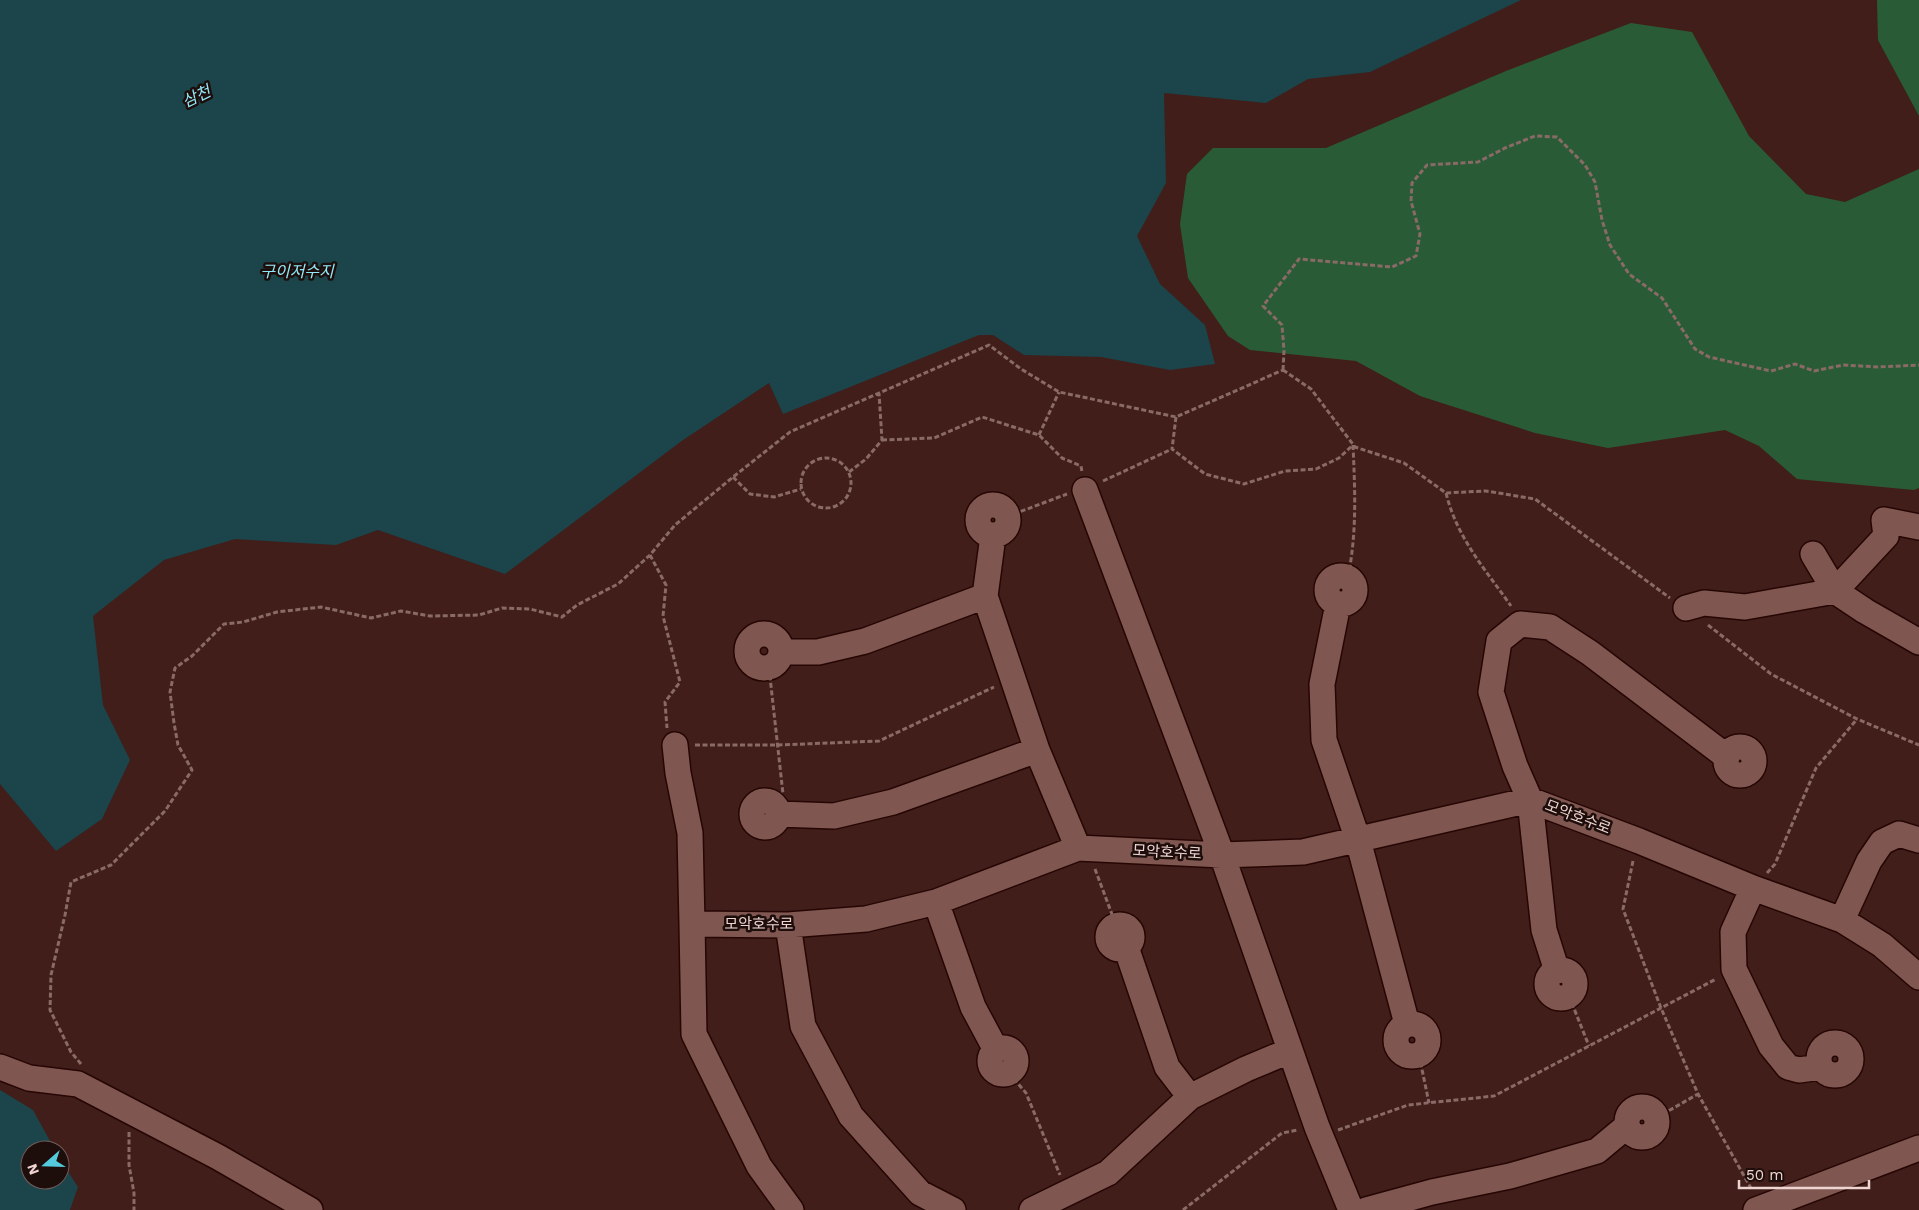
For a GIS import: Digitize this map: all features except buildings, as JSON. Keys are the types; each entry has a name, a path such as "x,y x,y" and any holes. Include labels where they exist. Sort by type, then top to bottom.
{"street":[{"path":"1085,490 1222,855 1316,1127 1351,1210"},
{"path":"1686,608 1704,603 1745,607 1835,591 1886,536 1884,520 1919,527"},
{"path":"1001,528 985,596 1037,750 1086,848"},
{"path":"1813,554 1835,591 1865,611 1919,642"},
{"path":"1348,577 1338,576 1330,581 1328,585 1327,594 1329,598 1338,604 1322,684 1324,740 1358,840 1406,1024 1417,1024 1422,1027 1428,1036 1427,1047 1419,1055"},
{"path":"775,660 865,641 985,596"},
{"path":"1569,996 1574,988 1574,978 1568,972 1557,971 1544,930 1530,800 1515,766 1491,692 1499,642 1520,624 1550,627 1590,653 1727,757"},
{"path":"675,745 678,773 690,832 694,1034 759,1166 791,1210"},
{"path":"782,814 834,816 893,802 1037,750"},
{"name":"모악호수로","path":"692,924 788,925 866,919 936,902 1086,848 1222,855 1303,852 1530,800 1640,840 1753,888 1842,920 1882,945 1919,977"},
{"path":"1842,920 1869,860 1882,842 1899,834 1919,840"},
{"path":"1753,888 1733,932 1734,969 1771,1046 1788,1067 1798,1070 1821,1067"},
{"path":"936,902 973,1007 996,1050 993,1052 990,1060 993,1069 1000,1074 1008,1073"},
{"path":"788,925 803,1026 852,1116 920,1193 953,1210"},
{"path":"1116,925 1110,930 1108,942 1118,949 1126,947 1167,1067 1190,1097"},
{"path":"1032,1210 1108,1173 1190,1097 1246,1069 1290,1051"},
{"path":"0,1067 29,1078 78,1084 218,1157 310,1210"},
{"path":"1366,1210 1432,1192 1510,1176 1597,1151 1627,1126 1627,1116 1639,1107 1648,1108 1653,1111 1656,1118"},
{"path":"1759,1209 1919,1148"}],"path":[{"path":"1283,370 1282,325 1263,306 1299,259 1392,267 1416,256 1420,234 1411,201 1412,183 1428,165 1478,162 1504,148 1535,136 1557,137 1585,165 1595,182 1602,220 1610,245 1629,274 1662,298 1695,349 1709,357 1771,371 1795,364 1814,371 1842,366 1919,365"},
{"path":"87,1068 80,1064 71,1052 50,1010 51,975 71,882 111,865 165,812 192,770 178,746 174,723 170,692 175,668 192,656 224,624 243,622 277,612 321,607 371,618 402,611 430,616 479,615 502,608 530,609 562,617 577,605 618,584 650,555 675,525 790,432 989,345 1021,369 1059,392 1176,417 1283,370"},
{"path":"1283,370 1311,389 1355,447 1404,463 1446,493 1486,491 1534,499 1686,608 1771,674 1857,719 1919,745"},
{"path":"1039,435 1059,392"},
{"path":"848,472 866,458 882,440 879,393"},
{"path":"882,440 934,438 982,417 1039,435 1062,458 1081,466 1085,490"},
{"path":"1172,449 1176,417"},
{"path":"1172,449 1205,474 1244,484 1285,471 1316,468 1339,458 1353,445"},
{"path":"1348,577 1352,557 1356,512 1353,445"},
{"path":"1001,528 1014,514 1069,493 1085,490 1172,449"},
{"path":"821,458 837,461 844,465 848,472 851,481 847,497 834,507 825,508 810,503 801,489 803,473 807,466 821,458"},
{"path":"733,477 750,494 774,496 801,489"},
{"path":"1446,493 1461,536 1512,607 1531,625"},
{"path":"650,555 666,585 663,616 680,682 665,702 667,727 675,745 778,745 879,741 1012,678"},
{"path":"775,660 782,814"},
{"path":"1753,888 1775,864 1816,768 1857,719"},
{"path":"1640,840 1631,867 1623,910 1661,1008 1698,1094 1759,1209"},
{"path":"1086,848 1116,925"},
{"path":"1183,1210 1282,1133 1316,1127 1333,1132 1408,1105 1494,1096 1734,969"},
{"path":"1569,996 1588,1046"},
{"path":"1419,1055 1429,1103"},
{"path":"1008,1073 1026,1092 1068,1192"},
{"path":"1656,1118 1698,1094"},
{"path":"129,1112 129,1165 134,1193 134,1210"}],"green space":[{"path":"1877,0 1919,0 1919,116 1878,40"},
{"path":"1631,23 1692,32 1749,136 1806,194 1845,202 1919,169 1919,488 1914,490 1797,479 1759,446 1725,430 1608,448 1535,433 1420,396 1356,361 1250,350 1228,336 1188,278 1180,224 1187,174 1213,148 1326,148 1506,71"}],"water":[{"name":"구이저수지","path":"0,0 1521,0 1370,72 1308,79 1266,103 1164,93 1166,183 1137,236 1160,284 1205,325 1215,364 1170,370 1101,357 1024,355 993,335 979,335 783,414 769,383 683,440 505,574 378,530 336,545 235,539 164,560 93,616 103,705 130,760 102,819 56,851 0,784"},
{"path":"0,1090 33,1110 50,1140 20,1140 20,1190 70,1190 70,1175 78,1187 70,1210 0,1210"}],"water label":[{"name":"삼천","path":"196,96"}]}
